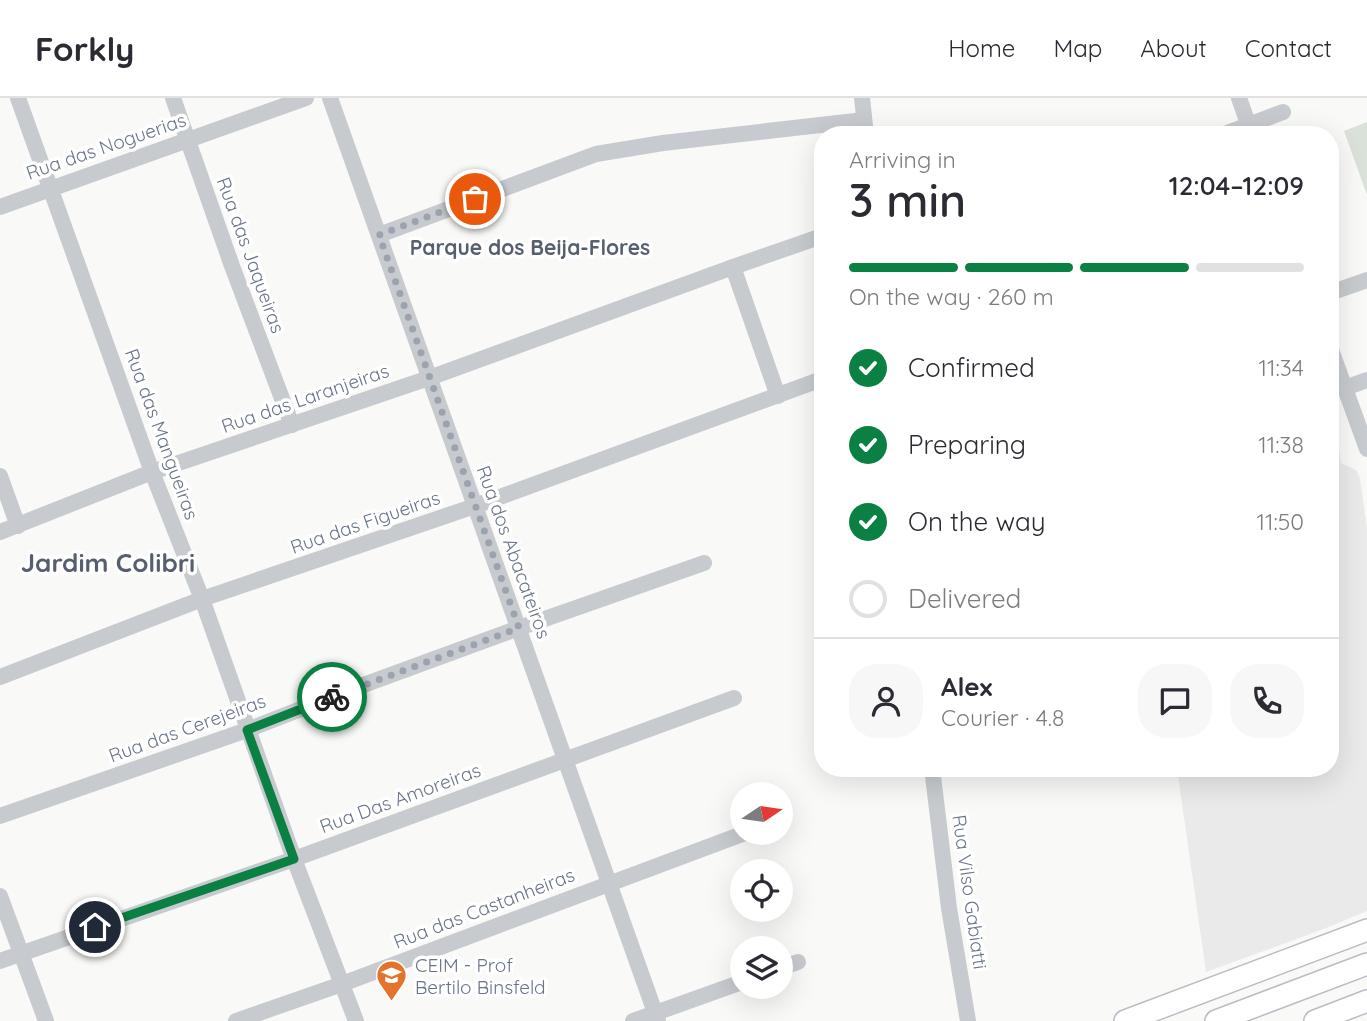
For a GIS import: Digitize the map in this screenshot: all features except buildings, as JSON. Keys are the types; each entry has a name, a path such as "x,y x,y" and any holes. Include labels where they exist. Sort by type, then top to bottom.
{"main road":[{"path":"1125,1021 1367,930"},
{"path":"1209,1021 1278,964"},
{"path":"1216,1021 1367,964"},
{"path":"1254,1021 1367,978"},
{"path":"1319,1020 1367,989"},
{"path":"1319,1020 1367,1001"}],"street":[{"name":"Rua das Mangueiras","path":"18,98 152,472 202,599 294,859 356,1021"},
{"name":"Rua das Jaqueiras","path":"173,98 292,425"},
{"name":"Rua das Noguerias","path":"0,206 306,98"},
{"name":"Rua dos Abacateiros","path":"330,98 657,1017"},
{"path":"862,98 865,126"},
{"path":"1239,98 1249,126"},
{"path":"1257,126 1283,112"},
{"path":"379,235 596,153 663,143 814,131"},
{"name":"Rua das Laranjeiras","path":"0,532 152,472 429,378 814,239"},
{"path":"733,267 778,396"},
{"path":"1339,290 1367,280"},
{"path":"1339,372 1367,449"},
{"path":"1345,388 1367,380"},
{"name":"Rua das Figueiras","path":"0,677 202,599 475,506 814,382"},
{"path":"0,476 18,526"},
{"name":"Rua das Cerejeiras","path":"0,816 247,730 519,628 704,563"},
{"name":"Rua Das Amoreiras","path":"0,961 294,859 734,698"},
{"name":"Rua Vilso Gabiatti","path":"933,777 949,908 968,1021"},
{"name":"Rua das Castanheiras","path":"236,1021 730,839"},
{"path":"0,896 46,1021"},
{"path":"793,964 798,962"},
{"path":"633,1021 657,1017 730,987"}],"shaded area":[{"path":"1367,122 1367,195 1344,131"},
{"path":"1339,451 1341,463 1356,470 1360,478 1367,529 1367,911 1206,972 1178,777 1339,777"}],"way so far":[{"path":"332,697 519,628 379,235 475,199"}],"place":[{"name":"CEIM - Prof Bertilo Binsfeld","path":"392,1003"}],"district":[{"name":"Parque dos Beija-Flores","path":"530,247"},
{"name":"Jardim Colibri","path":"108,562"}],"route":[{"path":"95,927 294,859 247,730 332,697"}]}
